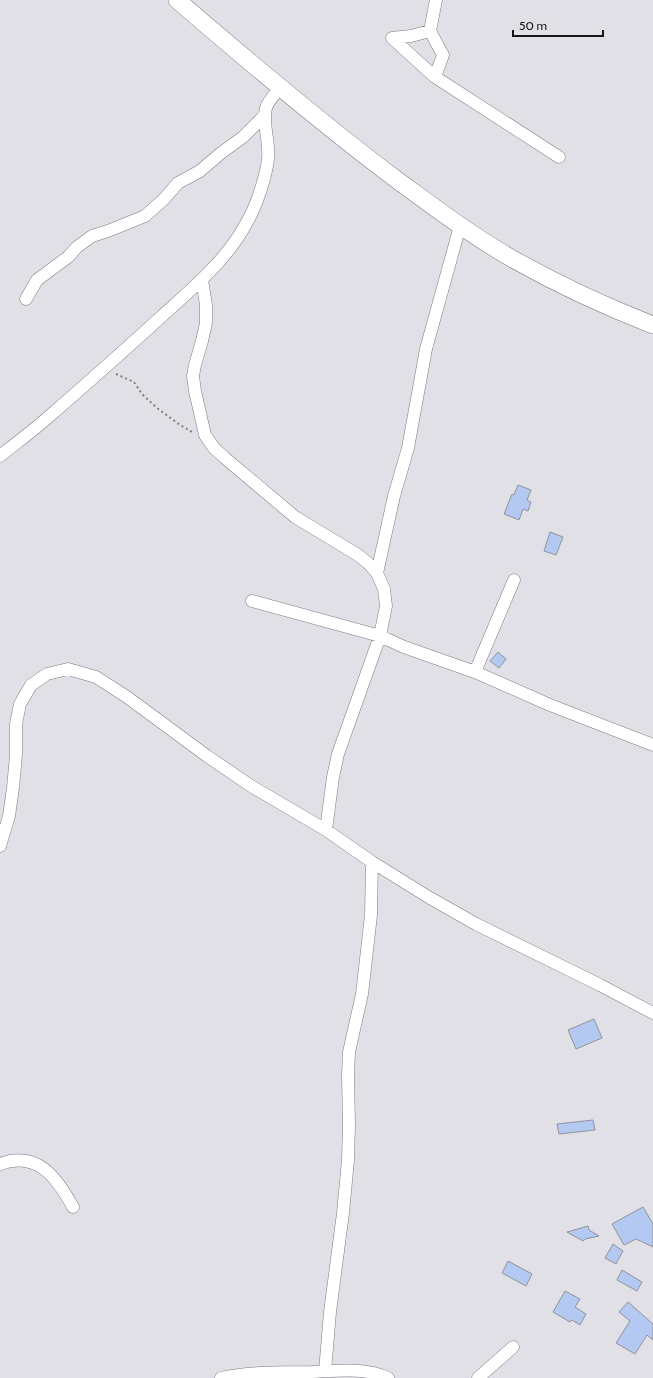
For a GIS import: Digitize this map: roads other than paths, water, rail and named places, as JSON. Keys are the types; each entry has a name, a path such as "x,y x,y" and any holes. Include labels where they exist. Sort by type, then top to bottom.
{"main road":[{"path":"177,0 343,140 460,226 511,258 568,288 624,314 653,325"}],"street":[{"path":"435,77 443,56 430,31 436,0"},
{"path":"430,31 412,36 392,38 435,77 559,157"},
{"path":"0,456 45,420 103,370 202,280 220,262 234,244 248,221 262,186 268,160 268,139 265,119 266,107 280,88"},
{"path":"26,299 37,280 68,257 77,247 92,236 145,216 164,200 178,184 200,171 243,137 265,115"},
{"path":"377,573 394,496 408,448 426,349 453,245 460,226"},
{"path":"202,280 206,305 206,323 193,376 205,435 214,448 283,507 314,529 358,554 368,562 377,573 384,589 386,606 380,636 338,754 333,776 326,830"},
{"path":"475,672 514,580"},
{"path":"252,601 380,636 404,647 475,672 550,705 653,745"},
{"path":"0,846 9,816 13,788 16,755 16,724 20,704 30,685 47,674 68,669 96,677 127,696 207,756 251,786 326,830 372,862 430,898 476,924 600,985 653,1013"},
{"path":"325,1371 330,1312 348,1160 349,1052 362,994 371,915 372,862"},
{"path":"0,1164 24,1161 41,1166 61,1186 72,1207"},
{"path":"478,1378 513,1347"},
{"path":"221,1378 236,1375 325,1371 356,1371 388,1378"}]}
